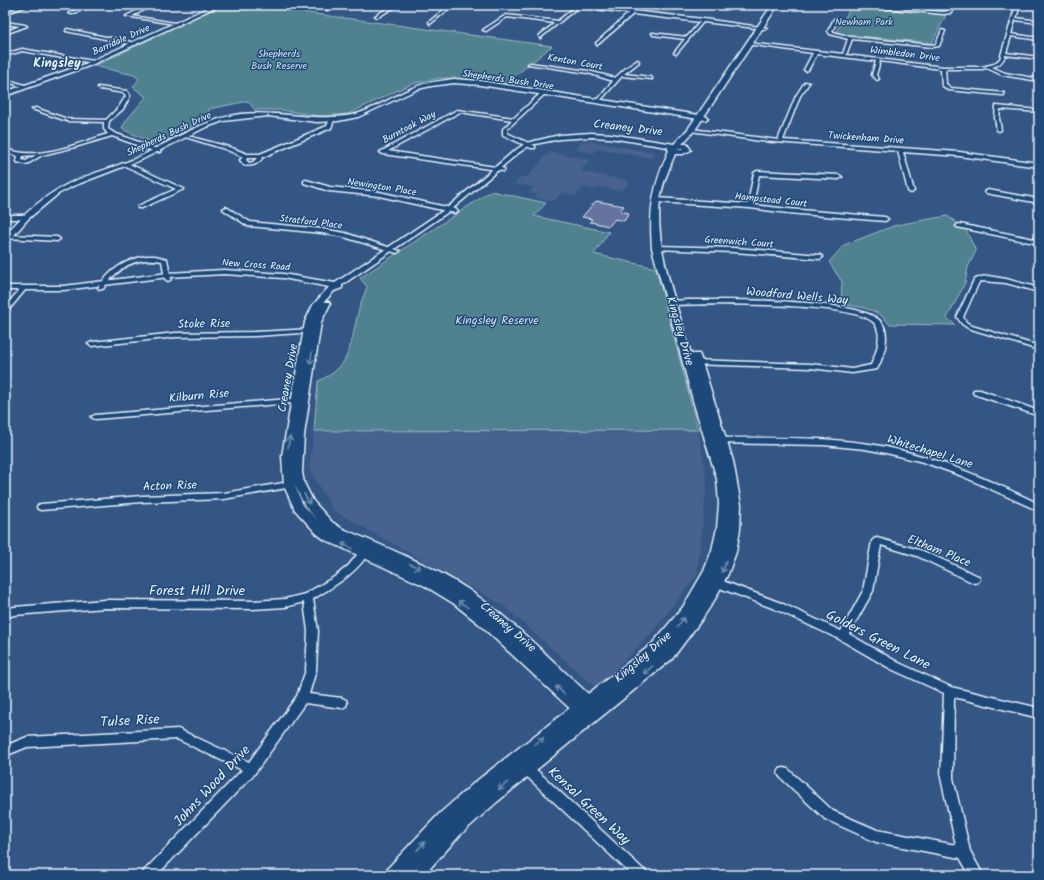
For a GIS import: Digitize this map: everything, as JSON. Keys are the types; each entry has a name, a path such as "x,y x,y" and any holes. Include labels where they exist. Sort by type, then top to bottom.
{"main road":[{"name":"Kingsley Drive","path":"763,27 775,5"},
{"name":"Kingsley Drive","path":"395,875 445,820 588,710 657,648 680,624 713,582 722,540 726,508 723,479 716,441 655,228 662,176 677,148 693,131 750,44 779,5"},
{"name":"Kingsley Drive","path":"411,875 455,828 521,763"}],"street":[{"path":"5,12 27,5"},
{"path":"71,13 91,5"},
{"path":"152,5 128,16 177,24"},
{"name":"Barridale Drive","path":"177,24 214,5"},
{"name":"Barridale Drive","path":"5,93 92,62 218,5"},
{"path":"327,9 336,5"},
{"path":"377,16 396,5"},
{"path":"418,5 448,7 466,5"},
{"path":"566,5 763,27"},
{"path":"859,5 943,14 950,12 952,5"},
{"path":"1018,5 1004,54 1039,58"},
{"path":"1025,5 1039,7"},
{"path":"540,37 578,6"},
{"path":"430,23 448,7"},
{"path":"597,44 632,13"},
{"path":"485,30 506,16 558,22"},
{"path":"836,18 830,31 831,33 850,38 932,46 938,45 943,30"},
{"path":"1014,19 1039,22"},
{"path":"676,53 703,20"},
{"path":"5,23 25,26 5,34"},
{"path":"67,30 133,44"},
{"path":"652,34 688,38"},
{"path":"1010,35 1039,39"},
{"path":"844,56 850,38"},
{"name":"Wimbledon Drive","path":"750,44 944,68 969,69 998,63 1004,54"},
{"path":"5,55 22,50 92,62"},
{"path":"806,70 816,52"},
{"path":"877,79 874,75 878,60"},
{"path":"598,101 616,80 638,61"},
{"name":"Kenton Court","path":"530,64 588,72 616,80"},
{"path":"988,66 1004,74 1039,80"},
{"path":"944,68 944,85 950,89 1002,94"},
{"path":"622,75 650,78"},
{"path":"5,80 25,87"},
{"name":"Shepherds Bush Drive","path":"7,239 25,217 56,192 71,184 158,151 184,136 222,119 248,115 278,114 332,120 356,116 416,88 442,82 467,82 703,116"},
{"path":"780,141 798,96 807,83"},
{"path":"100,88 125,92 128,96 121,108 107,121 106,129 112,134 158,151"},
{"path":"530,146 505,134 505,129 514,119 544,93"},
{"path":"999,130 997,118 998,107 1039,111"},
{"path":"34,109 66,120 107,121"},
{"name":"Burntoak Way","path":"500,170 383,152 459,111 514,119"},
{"path":"184,136 227,148 246,156 261,156 329,127 332,120"},
{"name":"Twickenham Drive","path":"693,131 747,139 972,156 1039,165"},
{"path":"18,154 20,156 19,161 26,163 46,153 112,134"},
{"name":"Creaney Drive","path":"588,710 490,612 464,594 436,576 366,550 342,544 320,530 299,507 289,486 288,456 301,400 312,331 320,314 336,288 452,210 530,146 562,139 591,137 677,148"},
{"path":"5,150 18,154 46,153"},
{"path":"900,150 910,191"},
{"path":"246,156 243,160 246,164 251,164 258,161 261,156"},
{"path":"125,164 181,189 140,207"},
{"path":"750,206 757,173 839,177"},
{"name":"Newington Place","path":"306,182 329,189 380,194 452,210"},
{"path":"988,192 1039,201"},
{"name":"Hampstead Court","path":"659,200 750,206 788,211 885,219"},
{"name":"Stratford Place","path":"226,209 248,224 322,231 345,235 394,250"},
{"path":"5,217 25,217"},
{"path":"959,226 1039,242"},
{"path":"7,239 57,239"},
{"name":"Greenwich Court","path":"661,248 734,250 820,257"},
{"path":"102,286 115,269 124,263 147,257 165,260 168,277"},
{"name":"New Cross Road","path":"5,291 102,286 168,277 210,275 280,279 336,288"},
{"path":"1039,290 991,278 980,279 976,281 960,317 962,322 970,327 1039,348"},
{"name":"New Cross Road","path":"5,288 21,290"},
{"path":"5,311 21,290"},
{"name":"Woodford Wells Way","path":"675,302 761,303 848,311 863,315 876,321 879,325 882,340 878,360 874,367 852,371 811,366 693,362"},
{"name":"Stoke Rise","path":"92,344 176,335 256,334 312,331"},
{"path":"976,392 1039,414"},
{"name":"Creaney Drive","path":"301,400 297,455 299,483 309,503 328,525 366,550"},
{"name":"Kilburn Rise","path":"94,417 301,400"},
{"name":"Whitechapel Lane","path":"716,441 829,443 886,450 947,468 996,487 1039,508"},
{"name":"Acton Rise","path":"41,507 142,498 224,496 289,486 299,483"},
{"name":"Eltham Place","path":"843,636 868,591 877,541 920,554 975,578"},
{"name":"Forest Hill Drive","path":"5,614 14,611 105,604 253,605 285,603 308,597 339,579 352,568 366,550"},
{"name":"Golders Green Lane","path":"713,582 778,606 843,636 895,666 949,691 1039,713"},
{"name":"Johns Wood Drive","path":"148,875 251,769 302,698 311,670 313,631 308,597"},
{"path":"949,691 947,778 964,853 977,875"},
{"path":"302,698 342,703"},
{"name":"Tulse Rise","path":"5,751 27,742 178,734 251,769"},
{"name":"Kensal Green Way","path":"521,763 641,875"},
{"path":"784,772 829,815 876,836 964,853"}],"shaded area":[{"path":"580,5 682,5 671,16"},
{"path":"582,141 590,141 655,153 651,158 601,149 596,150 593,153 575,150"},
{"path":"552,152 590,160 581,170 583,172 629,181 627,186 621,191 600,187 597,190 583,187 575,196 561,193 554,201 535,198 537,194 530,193 534,187 514,184 522,177 527,177 548,153"},
{"path":"698,430 707,483 697,575 648,637 596,688 503,605 334,511 309,469 314,431"}],"green space":[{"name":"Shepherds Bush Reserve","path":"222,5 263,7 552,46 505,84 473,79 440,78 411,84 348,114 318,116 281,110 255,110 248,101 209,109 207,118 164,142 153,143 122,129 128,118 146,97 133,87 139,79 134,75 94,66"},
{"name":"Newham Park","path":"852,6 946,15 932,43 839,34 836,32"},
{"name":"Kingsley Reserve","path":"491,191 546,203 534,216 609,232 594,254 656,268 698,430 314,431 318,381 337,370 347,355 367,287 360,278"},
{"path":"947,216 965,228 976,251 968,267 965,283 947,318 955,325 889,324 874,311 861,307 841,304 842,282 829,262 844,245 896,225"}],"building":[{"path":"596,201 624,206 620,211 629,213 624,221 615,219 609,226 590,222 592,219 582,217"}],"district":[{"name":"Kingsley","path":"57,63"}]}
